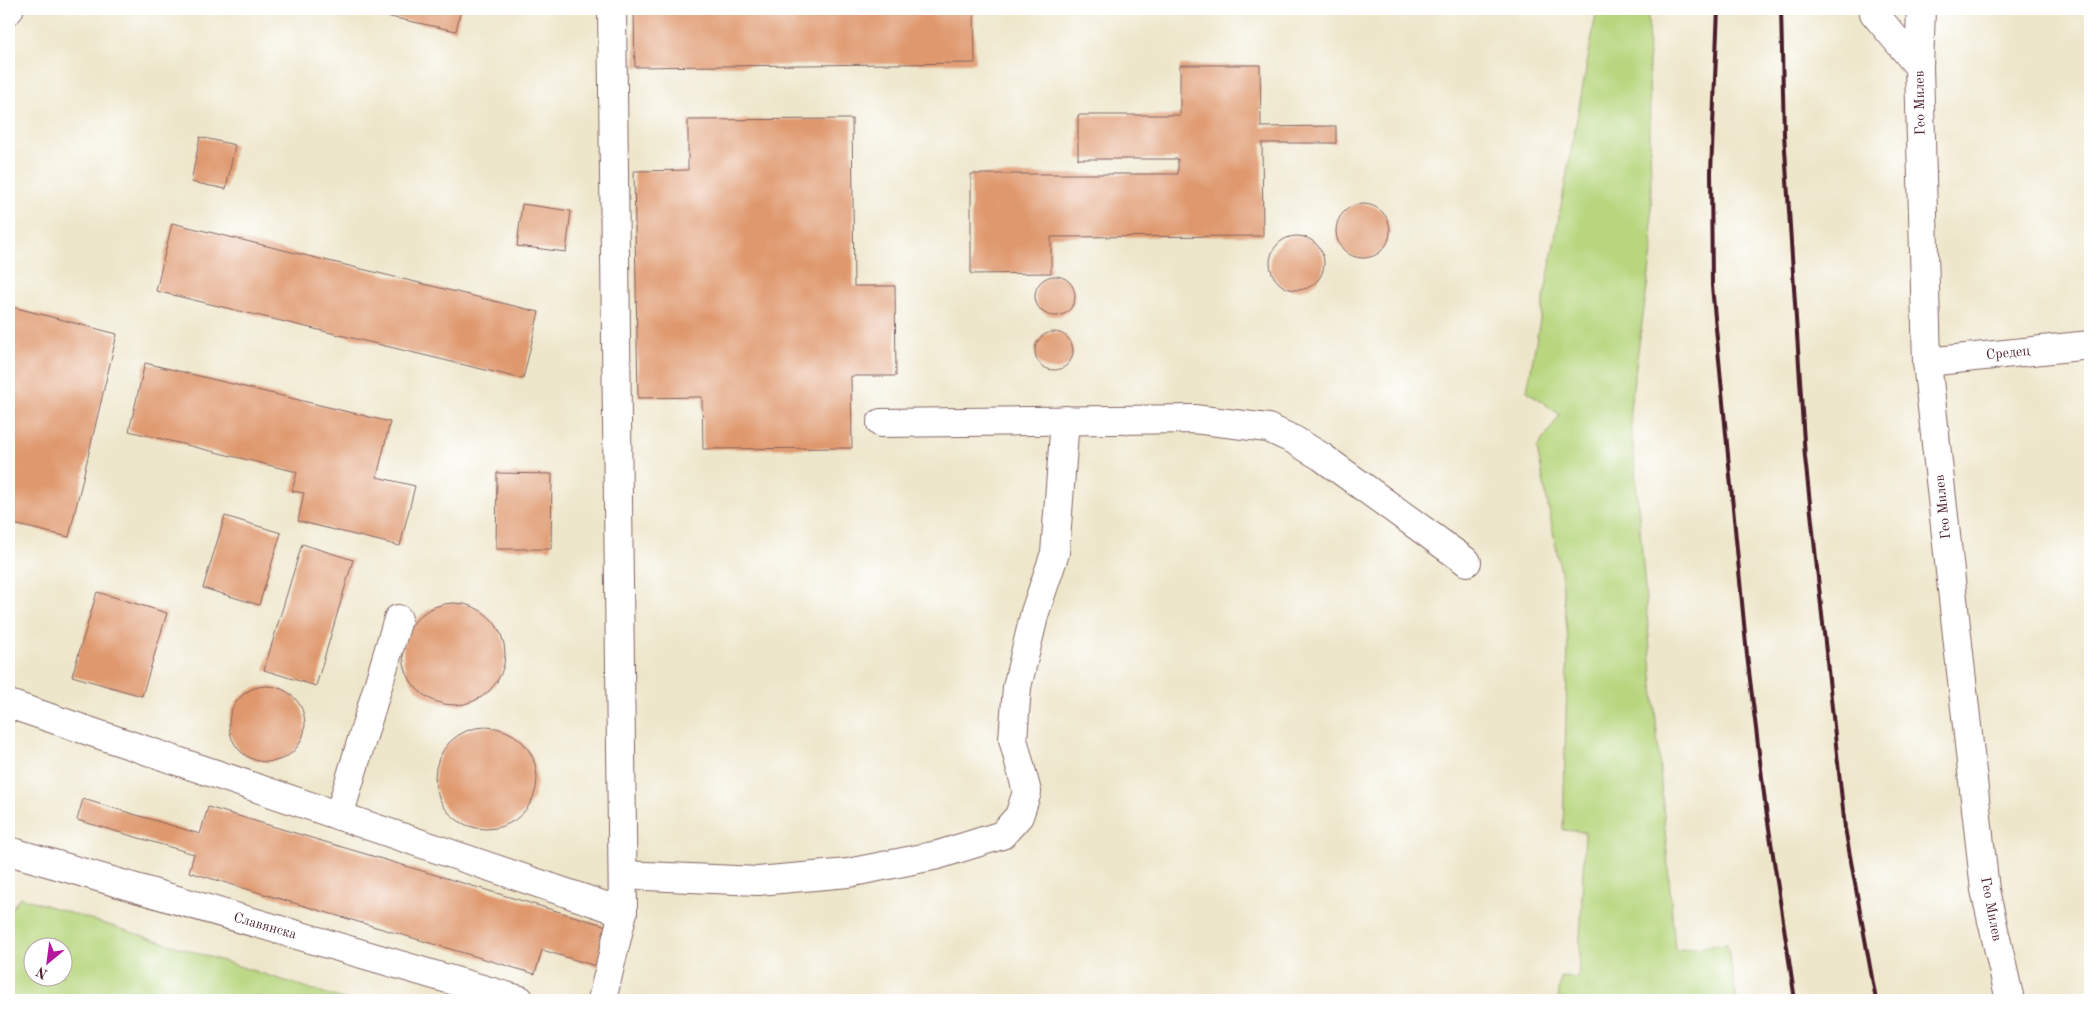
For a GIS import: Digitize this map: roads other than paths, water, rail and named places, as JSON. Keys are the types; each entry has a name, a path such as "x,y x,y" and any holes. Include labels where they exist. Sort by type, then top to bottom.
{"street":[{"path":"602,1000 623,912 612,9"},
{"path":"1874,9 1874,13 1919,67"},
{"name":"Гео Милев","path":"1921,9 1919,67 1926,362 1985,890 2010,1000"},
{"name":"Средец","path":"1926,362 2090,345"},
{"path":"881,423 1194,419 1268,428 1294,440 1322,457 1466,562"},
{"path":"623,874 758,881 848,873 938,855 1002,835 1019,816 1026,792 1013,739 1017,687 1035,612 1055,553 1065,420"},
{"path":"340,816 398,619"},
{"path":"9,704 623,912"},
{"name":"Славянска","path":"9,851 520,1000"}],"railway":[{"path":"1718,9 1711,172 1712,286 1747,655 1765,802 1795,1000"},
{"path":"1781,9 1784,134 1805,457 1845,828 1876,1000"}]}
